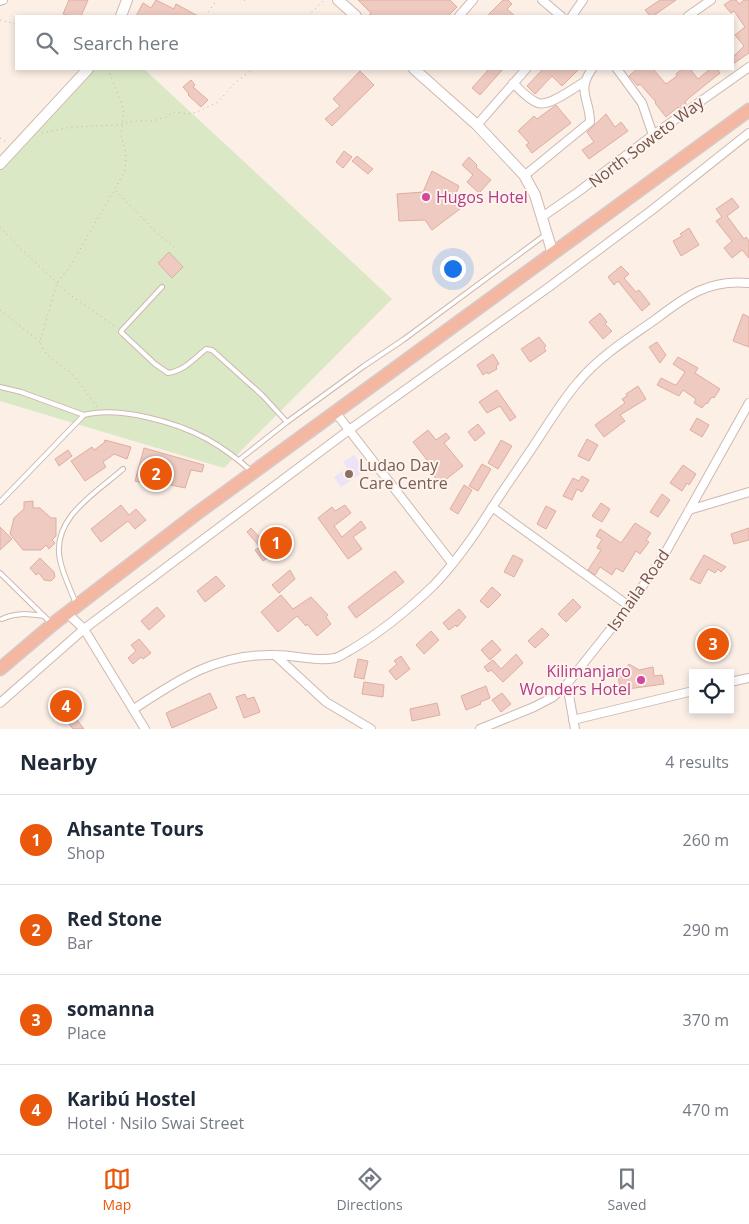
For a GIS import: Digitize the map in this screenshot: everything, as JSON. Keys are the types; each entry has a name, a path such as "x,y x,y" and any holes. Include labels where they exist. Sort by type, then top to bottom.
{"highway":[{"path":"0,669 49,620 72,610 196,514 749,110"}],"main road":[{"path":"121,15 127,0"},
{"path":"338,0 355,15"},
{"path":"0,164 87,70"},
{"path":"415,70 477,124 524,176 534,195 553,254"}],"street":[{"path":"460,15 471,3 462,0"},
{"path":"542,0 560,15"},
{"path":"573,15 583,0"},
{"path":"689,15 707,1"},
{"name":"North Soweto Way","path":"542,217 749,66"},
{"path":"477,124 525,70"},
{"path":"513,84 531,100 543,104 550,102 584,82 591,70"},
{"path":"618,70 642,103 653,135"},
{"path":"524,176 590,122 584,82"},
{"path":"0,703 84,629 349,430 557,281 652,210 749,133"},
{"path":"134,709 167,687 206,666 236,658 275,655 336,658 364,643 399,616 435,584 470,542 579,381 610,352 671,307 700,289 719,283 749,283"},
{"name":"Ismaila Road","path":"480,729 534,707 552,697 567,684 629,606 664,555 689,510 746,419 749,403"},
{"path":"336,413 452,563"},
{"path":"689,510 749,492"},
{"path":"492,507 629,606"},
{"path":"72,610 146,729"},
{"path":"275,655 326,702 371,729"},
{"path":"734,681 749,678"},
{"path":"567,684 576,729"},
{"path":"573,720 689,692"}],"lane":[{"path":"239,460 286,422 403,340 547,234"},
{"path":"162,287 122,332 155,364 168,373 184,368 206,349 212,350 262,395 286,422"},
{"path":"0,388 21,392 84,415 102,412 126,414 150,418 171,425 208,440 239,460 254,473"},
{"path":"0,502 84,415"},
{"path":"72,610 60,560 59,547 63,527 72,512 123,469"},
{"path":"0,573 49,620"},
{"path":"2,619 11,615 25,614 49,620"}],"path":[{"path":"206,15 217,0"},
{"path":"244,0 248,3"},
{"path":"309,15 324,0"},
{"path":"0,20 15,24"},
{"path":"40,342 57,283 71,265 123,177 126,154 121,135 123,107 108,70"},
{"path":"26,136 72,126 153,121 175,112 188,114 198,112 218,102 252,70"},
{"path":"115,191 174,247"},
{"path":"0,227 76,300 122,332"},
{"path":"0,310 40,342 52,359 63,366 74,377 102,412"}],"shaded area":[{"name":"Ludao Day Care Centre","path":"354,455 365,471 341,487 334,477 347,468 343,462"}],"green space":[{"path":"94,70 145,70 392,299 224,468 0,401 0,170"}],"building":[{"path":"69,0 88,0 81,15 63,14"},
{"path":"156,0 174,9 176,4 196,15 137,15 143,3 151,8"},
{"path":"358,0 450,0 457,7 449,15 369,15 371,13"},
{"path":"503,0 508,0 512,4 507,9 514,15 488,15"},
{"path":"660,0 676,0 654,15 649,15 645,10"},
{"path":"731,0 736,0 739,4 744,0 749,0 749,53 734,63 734,56 744,46 735,35 745,27 734,11 731,13 724,5"},
{"path":"488,70 502,70 480,95 472,88"},
{"path":"542,70 578,70 562,86 552,76 535,94 527,86"},
{"path":"636,70 654,70 666,84 677,76 676,74 681,70 691,70 698,79 709,70 718,70 720,73 689,98 680,109 678,107 666,117 640,84 638,86 629,76"},
{"path":"360,71 374,85 332,126 325,119 340,106 333,99"},
{"path":"191,80 195,85 193,87 208,100 201,107 188,95 183,87"},
{"path":"556,105 571,123 532,153 526,145 529,143 518,131 534,116 537,119"},
{"path":"606,114 615,127 621,122 628,131 589,159 582,150 594,142 587,132"},
{"path":"344,151 352,157 343,168 336,162"},
{"path":"357,156 373,169 368,174 352,161"},
{"path":"469,157 477,165 476,167 491,180 479,193 467,182 473,175 462,165"},
{"name":"Hugos Hotel","path":"432,171 459,186 453,201 460,209 432,230 425,220 399,221 397,194 423,192"},
{"path":"732,198 739,207 727,216 744,239 746,237 749,241 749,258 742,250 732,258 724,248 732,241 716,221 722,217 716,209"},
{"path":"689,228 699,245 681,256 673,241 682,236 680,234"},
{"path":"169,252 183,267 172,278 158,263"},
{"path":"621,266 629,274 624,278 636,292 639,290 650,304 642,311 618,281 614,285 608,277"},
{"path":"600,313 607,322 605,324 612,331 603,339 589,322"},
{"path":"743,314 749,317 749,347 733,341"},
{"path":"539,337 546,346 544,348 546,351 530,362 521,349"},
{"path":"657,342 666,355 660,363 649,347"},
{"path":"493,354 499,364 496,366 497,369 483,375 477,365"},
{"path":"678,357 698,368 695,373 720,389 714,398 712,397 702,408 694,403 696,399 683,390 679,396 657,385 661,378 675,385 677,384 685,372 673,364"},
{"path":"638,386 646,399 620,415 625,421 604,437 595,425 625,403 622,399"},
{"path":"497,390 516,417 510,421 500,406 487,413 479,402"},
{"path":"697,418 709,425 702,437 690,430"},
{"path":"478,424 485,433 475,441 468,432"},
{"path":"428,430 436,440 446,433 450,438 444,443 463,466 440,484 431,472 435,470 413,442"},
{"path":"587,439 598,445 589,461 578,456"},
{"path":"105,440 131,447 127,459 114,454 103,462 106,467 85,481 71,461 92,447 94,450 104,443"},
{"path":"501,440 512,446 498,469 488,463"},
{"path":"144,448 204,465 202,472 191,470 185,488 162,483 161,488 135,481"},
{"path":"68,450 72,456 59,466 55,459"},
{"path":"482,464 491,469 478,491 469,486"},
{"path":"683,465 696,474 689,485 687,483 682,491 670,483"},
{"path":"582,476 589,480 582,492 577,489 572,500 563,496 573,478 579,481"},
{"path":"464,485 472,490 458,514 450,509"},
{"path":"662,494 670,500 658,517 650,512"},
{"path":"33,501 33,508 40,508 51,518 56,518 56,536 52,540 55,543 49,549 46,545 41,550 23,550 10,534 14,518 24,509 24,502"},
{"path":"601,503 610,509 602,522 592,516"},
{"path":"121,505 129,515 136,509 146,520 135,529 128,521 101,542 91,529"},
{"path":"345,505 351,513 334,526 342,537 361,521 366,528 353,537 362,549 348,559 318,518 332,507 335,511"},
{"path":"546,506 556,511 546,529 537,524"},
{"path":"635,523 651,533 646,540 649,542 640,554 636,551 623,572 616,568 612,575 600,567 595,575 588,570 601,550 597,548 602,539 596,536 600,529 621,543"},
{"path":"0,527 12,539 0,550"},
{"path":"251,528 264,542 276,533 285,546 263,561 255,550 260,547 247,532"},
{"path":"749,528 749,540 734,544 731,534"},
{"path":"513,555 523,560 514,577 504,572"},
{"path":"704,555 726,567 721,572 718,569 715,573 708,569 700,584 690,579"},
{"path":"40,558 54,572 55,577 51,581 44,580 39,573 36,575 30,568"},
{"path":"290,570 295,579 279,593 272,585"},
{"path":"395,571 404,582 356,618 348,607"},
{"path":"216,576 225,586 205,602 197,591"},
{"path":"492,587 501,595 488,608 480,601"},
{"path":"281,595 293,609 311,597 328,615 326,617 331,624 317,636 297,616 278,632 261,612"},
{"path":"573,599 581,607 566,622 558,614"},
{"path":"157,607 165,616 149,630 141,621"},
{"path":"459,609 466,617 457,627 456,625 449,630 443,623"},
{"path":"542,628 549,635 535,648 528,641"},
{"path":"431,631 439,640 424,654 416,645"},
{"path":"723,634 727,649 717,651 717,654 704,655 700,640"},
{"path":"139,639 151,653 143,659 141,657 133,664 128,658 136,651 131,645"},
{"path":"492,640 501,650 490,660 481,650"},
{"path":"516,654 523,663 503,682 491,670 488,672 484,667 493,660 501,669"},
{"path":"401,656 410,669 396,680 389,671 397,664 394,661"},
{"path":"358,659 368,661 364,679 354,677"},
{"name":"Kilimanjaro Wonders Hotel","path":"629,664 639,670 653,667 654,676 662,675 664,684 620,690 618,674 623,668 625,670"},
{"path":"364,682 384,685 383,697 362,694"},
{"path":"486,686 490,698 466,710 461,696"},
{"path":"210,693 217,708 172,728 166,713"},
{"path":"502,693 511,704 501,712 492,700"},
{"path":"245,694 247,699 254,697 260,712 244,718 236,697"},
{"path":"72,695 77,701 73,704 75,707 70,711 84,729 73,729 63,716 61,718 54,709"},
{"path":"437,703 440,715 412,721 410,709"}],"place":[{"name":"Hugos Hotel","path":"426,197"},
{"name":"Red Stone","path":"156,474"},
{"name":"Ludao Day Care Centre","path":"349,474"},
{"name":"Ahsante Tours","path":"276,543"},
{"name":"somanna","path":"713,644"},
{"name":"Kilimanjaro Wonders Hotel","path":"641,680"},
{"name":"Karibú Hostel","path":"66,706"}]}
